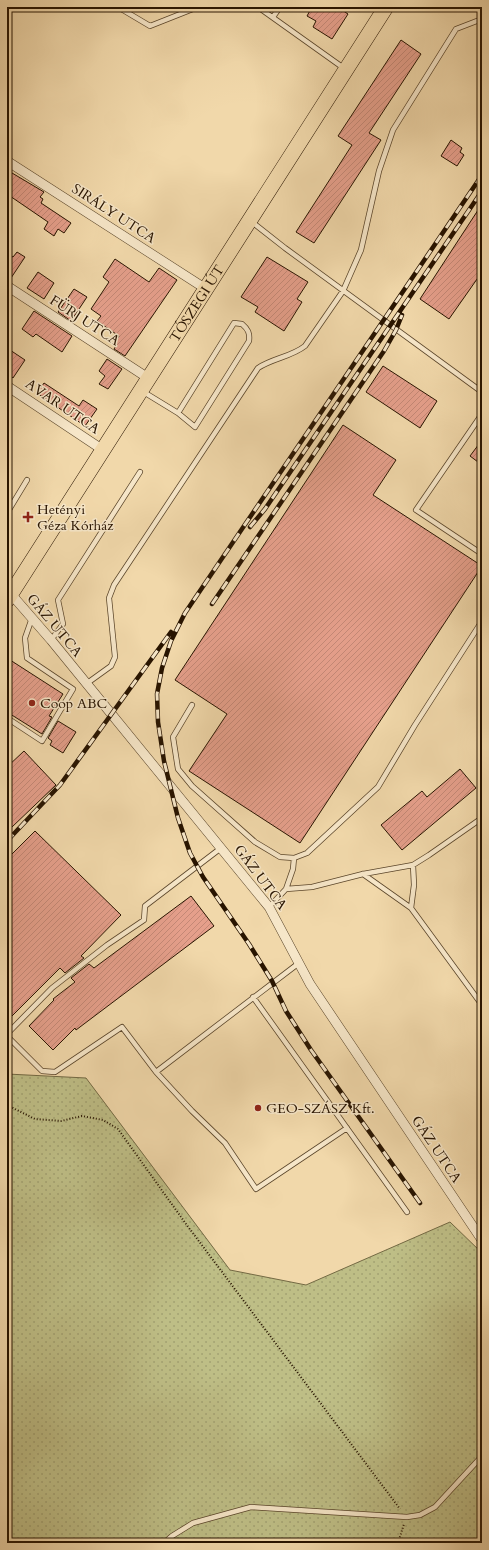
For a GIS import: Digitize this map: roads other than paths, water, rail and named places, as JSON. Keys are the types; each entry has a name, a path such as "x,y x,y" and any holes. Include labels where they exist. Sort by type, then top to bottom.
{"main road":[{"name":"TÓSZEGI ÚT","path":"9,597 386,7"}],"street":[{"name":"SIRÁLY UTCA","path":"7,161 206,289"},
{"name":"FÜRJ UTCA","path":"7,286 144,384"},
{"name":"AVAR UTCA","path":"7,386 103,450"},
{"name":"GÁZ UTCA","path":"9,597 32,618 51,640 270,907 310,984 482,1240"}],"lane":[{"path":"118,7 150,26 198,7"},
{"path":"258,7 346,70"},
{"path":"273,17 280,7"},
{"path":"86,684 111,666 115,657 108,598 114,585 258,368 267,362 299,351 305,346 343,291 362,250 379,172 394,130 456,29 482,19"},
{"path":"250,220 285,248 482,392"},
{"path":"144,384 178,413 195,427 249,341 250,335 242,324 234,323 178,413"},
{"path":"482,414 416,510 482,554"},
{"path":"51,640 63,624 58,600 140,472"},
{"path":"7,513 27,480"},
{"path":"7,718 42,741 73,689 27,658 25,638 32,618"},
{"path":"192,705 173,737 178,769 192,786 255,842 280,857 294,858 307,853 378,787 415,725 482,621"},
{"path":"286,889 312,887 363,874 413,865 482,818"},
{"path":"221,848 146,906 144,920 107,945 52,988 7,1035 42,1071 55,1072 122,1027 156,1072 192,1111 225,1143 256,1189 347,1128"},
{"path":"270,907 286,889 293,869 294,858"},
{"path":"411,908 414,885 413,865"},
{"path":"363,874 411,908 482,1005"},
{"path":"156,1072 252,997 299,963"},
{"path":"252,997 407,1212"},
{"path":"164,1543 172,1536 193,1523 251,1508 407,1517 420,1515 435,1507 482,1456"}],"railway":[{"path":"420,1203 311,1050 286,1011 272,981 249,944 203,877 190,853 178,818 164,761 158,722 157,694 162,668 171,641 185,613 482,175"},
{"path":"250,527 265,509 482,191"},
{"path":"212,604 384,351 396,330 402,315"},
{"path":"7,841 60,785 171,632"}],"place":[{"name":"Hetényi Géza Kórház","path":"28,517"},
{"name":"Coop ABC","path":"32,703"},
{"name":"GEO-SZÁSZ Kft.","path":"258,1108"}]}
